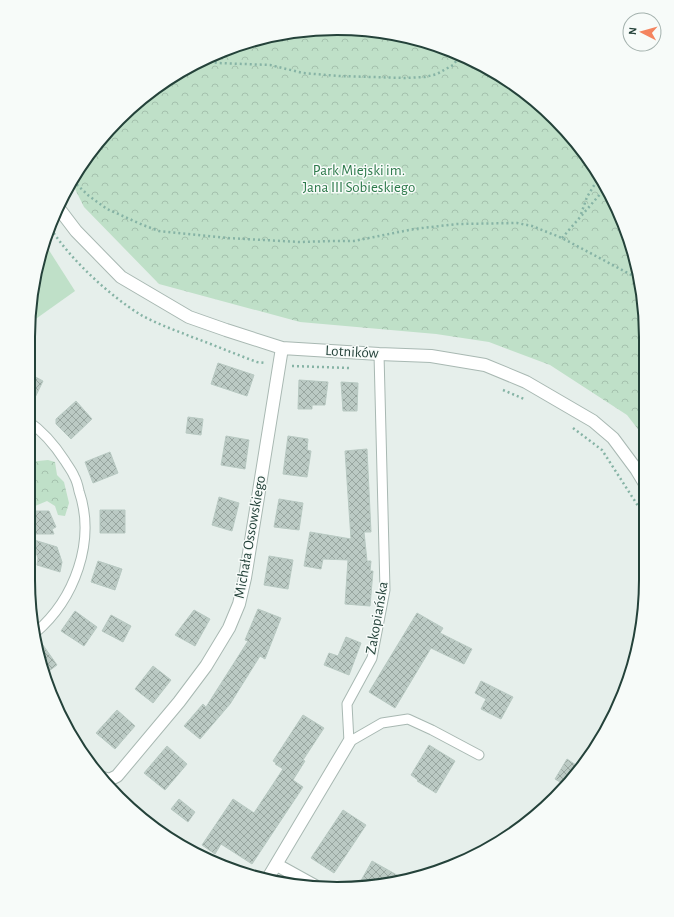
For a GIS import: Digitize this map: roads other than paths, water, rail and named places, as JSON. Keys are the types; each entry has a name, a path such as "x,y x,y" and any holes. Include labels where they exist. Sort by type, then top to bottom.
{"street":[{"name":"Lotników","path":"62,212 76,231 121,277 189,317 282,348 431,356 485,365 526,382 593,421 613,438 639,474"},
{"name":"Michała Ossowskiego","path":"109,778 117,776 179,702 206,666 229,628 239,604 245,578 282,348"},
{"path":"270,874 349,742"},
{"path":"277,864 305,880"}],"lane":[{"name":"Zakopiańska","path":"349,742 348,704 372,658 385,590 379,354"},
{"path":"35,426 41,430 58,450 75,477 82,500 85,522 83,551 71,587 62,603 39,629"},
{"path":"349,742 382,723 408,719 479,755"}],"park label":[{"name":"Park Miejski im. Jana III Sobieskiego","path":"359,178"}]}
